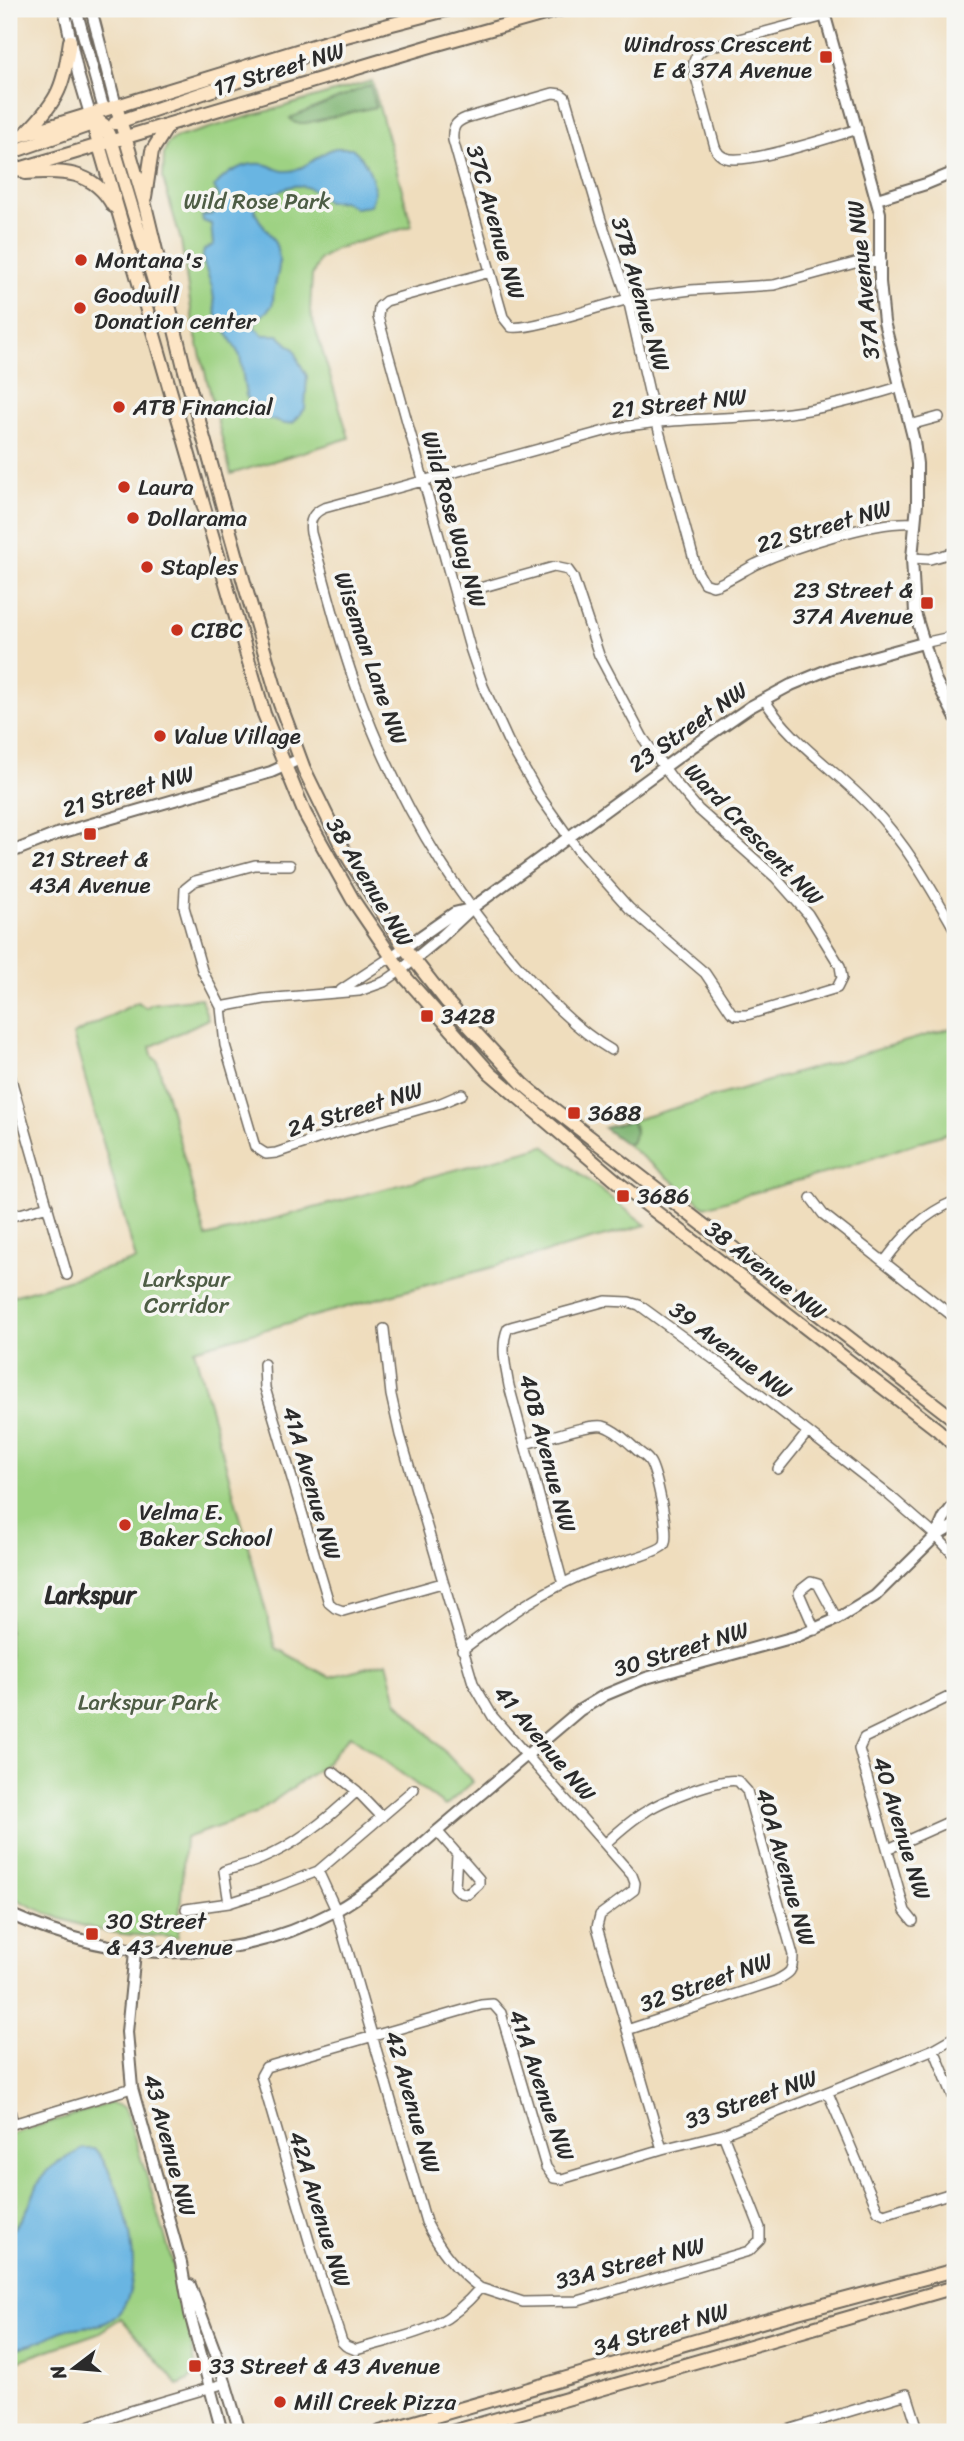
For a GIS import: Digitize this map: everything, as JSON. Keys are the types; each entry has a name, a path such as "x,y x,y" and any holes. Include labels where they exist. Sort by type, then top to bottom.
{"main road":[{"name":"17 Street NW","path":"106,118 274,69 297,60 320,44 450,9"},
{"name":"17 Street NW","path":"9,173 434,44 562,9"},
{"path":"26,133 46,113 58,94 63,83 70,41"},
{"path":"9,138 106,118"},
{"path":"106,118 105,144 166,323 184,367"},
{"path":"9,153 106,118"},
{"name":"38 Avenue NW","path":"106,118 127,137 184,367 264,652 300,759 343,849 413,961 523,1084 955,1420"},
{"path":"144,201 152,150 169,124"},
{"name":"38 Avenue NW","path":"105,144 120,219 256,688 284,766 326,855 400,971 490,1073 555,1130 621,1185 938,1430 955,1446"},
{"path":"9,173 56,171 85,178 109,198 120,219"},
{"name":"34 Street NW","path":"380,2432 775,2318 955,2270"},
{"name":"34 Street NW","path":"452,2432 955,2287"}],"street":[{"path":"64,9 70,41 106,118"},
{"path":"76,9 106,118"},
{"path":"91,9 106,118"},
{"path":"824,12 705,48 697,54 694,71 715,147 720,155 728,159 749,158 858,129"},
{"name":"37A Avenue NW","path":"824,12 877,199 881,230 884,322 916,452 918,477 912,558 915,613 935,679 955,717"},
{"name":"37B Avenue NW","path":"454,125 466,118 546,95 561,94 568,104 596,203 628,299 657,422 697,571 707,585"},
{"name":"37C Avenue NW","path":"454,125 453,140 490,272 503,317 511,327 525,327 628,299"},
{"path":"877,199 955,172"},
{"path":"628,299 691,290 774,285 858,262 881,261"},
{"name":"Wild Rose Way NW","path":"490,272 391,299 383,304 378,312 379,323 476,667 500,724 527,776 568,838"},
{"name":"21 Street NW","path":"424,481 612,429 657,422 789,413 835,405 899,387"},
{"path":"910,425 939,417"},
{"name":"Wiseman Lane NW","path":"424,481 318,510 312,518 311,533 353,678 382,752 419,826 472,908"},
{"name":"22 Street NW","path":"707,585 717,584 768,559 796,549 886,523 914,523"},
{"path":"912,558 930,559 955,552"},
{"path":"455,595 554,567 568,570 573,577 591,636 607,673 636,728 664,768"},
{"name":"23 Street NW","path":"220,1007 264,999 365,990 384,982 413,961 472,908 728,722 764,699 832,668 955,636"},
{"path":"764,699 792,736 838,775 883,819 918,867 955,930"},
{"name":"21 Street NW","path":"9,853 57,834 271,772 300,759"},
{"name":"Ward Crescent NW","path":"568,838 629,908 705,973 731,1012 736,1015 837,988 842,978 840,966 808,914 776,878 709,820 664,768"},
{"path":"220,1007 194,947 183,892 190,883 245,867 264,864 290,865"},
{"path":"472,908 498,942 550,1000 592,1039 611,1050"},
{"name":"23 Street NW","path":"340,991 454,913 472,908"},
{"name":"24 Street NW","path":"220,1007 225,1045 251,1139 258,1151 266,1154 437,1105 462,1094"},
{"path":"9,1072 68,1275"},
{"path":"811,1198 823,1214 955,1318"},
{"path":"884,1262 917,1223 955,1201"},
{"path":"9,1217 48,1206"},
{"name":"39 Avenue NW","path":"506,1331 514,1326 595,1303 617,1300 639,1305 727,1368 890,1496 955,1556"},
{"name":"41 Avenue NW","path":"384,1329 391,1395 398,1427 469,1673 493,1717 606,1843 632,1875 635,1883 634,1891 600,1915 597,1927 662,2149"},
{"name":"40B Avenue NW","path":"506,1331 504,1344 507,1373 563,1584"},
{"name":"41A Avenue NW","path":"264,1364 265,1388 325,1596 335,1608 347,1610 442,1583"},
{"path":"462,1650 523,1606 563,1584 653,1552 660,1549 666,1541 666,1528 649,1461 615,1432 597,1425 525,1444"},
{"path":"778,1469 807,1433"},
{"name":"30 Street NW","path":"936,1536 955,1503"},
{"name":"30 Street NW","path":"9,1914 74,1939 135,1952 191,1952 248,1943 286,1932 337,1910 390,1872 580,1710 624,1686 815,1630 875,1596 936,1536 955,1525"},
{"path":"815,1630 799,1594 811,1582 818,1584 837,1619"},
{"name":"40 Avenue NW","path":"913,1921 905,1911 860,1756 860,1744 864,1738 955,1694"},
{"path":"333,1772 357,1791 382,1817"},
{"name":"40A Avenue NW","path":"606,1843 644,1812 662,1802 725,1781 738,1781 747,1791 793,1955 793,1965"},
{"path":"186,1909 229,1903 270,1891 318,1871 414,1789"},
{"path":"229,1903 224,1871 283,1849 331,1815 357,1791"},
{"path":"888,1849 955,1819"},
{"path":"438,1831 457,1855"},
{"name":"42 Avenue NW","path":"318,1871 337,1910 426,2222 447,2259 480,2288"},
{"name":"43 Avenue NW","path":"135,1952 127,2032 131,2088 181,2263 226,2383 240,2432"},
{"name":"32 Street NW","path":"627,2030 775,1981 789,1974 793,1965"},
{"name":"41A Avenue NW","path":"374,2036 481,2005 493,2004 500,2013 546,2167 554,2178"},
{"name":"42A Avenue NW","path":"374,2036 266,2067 262,2071 262,2082 342,2342 346,2347 356,2350 424,2332 456,2314 480,2288"},
{"name":"33 Street NW","path":"554,2178 562,2179 723,2134 934,2049 955,2037"},
{"path":"934,2049 955,2101"},
{"path":"9,2106 11,2124 131,2088"},
{"path":"828,2093 881,2212 884,2214 955,2192"},
{"name":"33A Street NW","path":"480,2288 523,2302 541,2304 578,2301 749,2251 761,2240 757,2219 723,2134"},
{"name":"43 Avenue NW","path":"181,2263 190,2314 222,2432"},
{"path":"73,2432 127,2412 226,2383"},
{"path":"781,2432 907,2394 919,2432"}],"green space":[{"name":"Wild Rose Park","path":"372,81 412,226 335,249 319,260 312,276 310,311 349,438 231,474 194,329 181,241 163,179 167,144 175,138"},
{"path":"370,85 376,107 306,123 295,123 290,118"},
{"name":"Larkspur Park","path":"201,998 208,1019 150,1047 153,1058 157,1060 206,1237 544,1146 646,1225 194,1349 276,1648 329,1677 387,1662 397,1701 473,1782 445,1806 350,1735 323,1766 255,1814 185,1838 178,1937 109,1932 50,1914 9,1895 9,1297 136,1260 73,1035 138,1002 146,1008 151,1004"},
{"path":"955,1027 955,1131 833,1171 705,1207 626,1144 631,1143 635,1131 630,1121"},
{"path":"630,1121 635,1132 631,1143 626,1144 604,1128"},
{"path":"111,2103 124,2107 127,2114 183,2306 196,2371 189,2380 178,2385 121,2318 98,2333 9,2364 9,2216 16,2205 9,2192 9,2135"}],"water":[{"path":"335,148 352,148 363,160 373,183 373,199 369,206 355,208 343,201 327,202 312,190 298,186 263,196 254,206 255,212 275,242 279,270 272,305 254,327 263,335 278,335 295,350 307,376 305,409 293,423 285,424 261,417 246,396 240,356 216,314 212,287 202,258 204,250 213,245 211,224 203,221 202,216 212,214 221,207 214,187 238,168 259,164 282,171 294,170"},
{"path":"82,2149 95,2149 106,2165 125,2211 131,2238 131,2288 122,2308 107,2322 65,2330 9,2351 9,2233 25,2214 44,2175"}],"place":[{"name":"Windross Crescent E & 37A Avenue","path":"826,57"},
{"name":"Montana's","path":"81,260"},
{"name":"Goodwill Donation center","path":"80,308"},
{"name":"ATB Financial","path":"119,407"},
{"name":"Laura","path":"124,487"},
{"name":"Dollarama","path":"133,518"},
{"name":"Staples","path":"147,567"},
{"name":"23 Street & 37A Avenue","path":"927,603"},
{"name":"CIBC","path":"177,630"},
{"name":"Value Village","path":"160,736"},
{"name":"21 Street & 43A Avenue","path":"90,834"},
{"name":"3428","path":"427,1016"},
{"name":"3688","path":"574,1113"},
{"name":"3686","path":"623,1196"},
{"name":"Velma E. Baker School","path":"125,1525"},
{"name":"30 Street & 43 Avenue","path":"92,1934"},
{"name":"33 Street & 43 Avenue","path":"195,2366"},
{"name":"Mill Creek Pizza","path":"280,2402"}],"district":[{"name":"Larkspur","path":"90,1595"}],"park label":[{"name":"Larkspur Corridor","path":"186,1292"}]}
